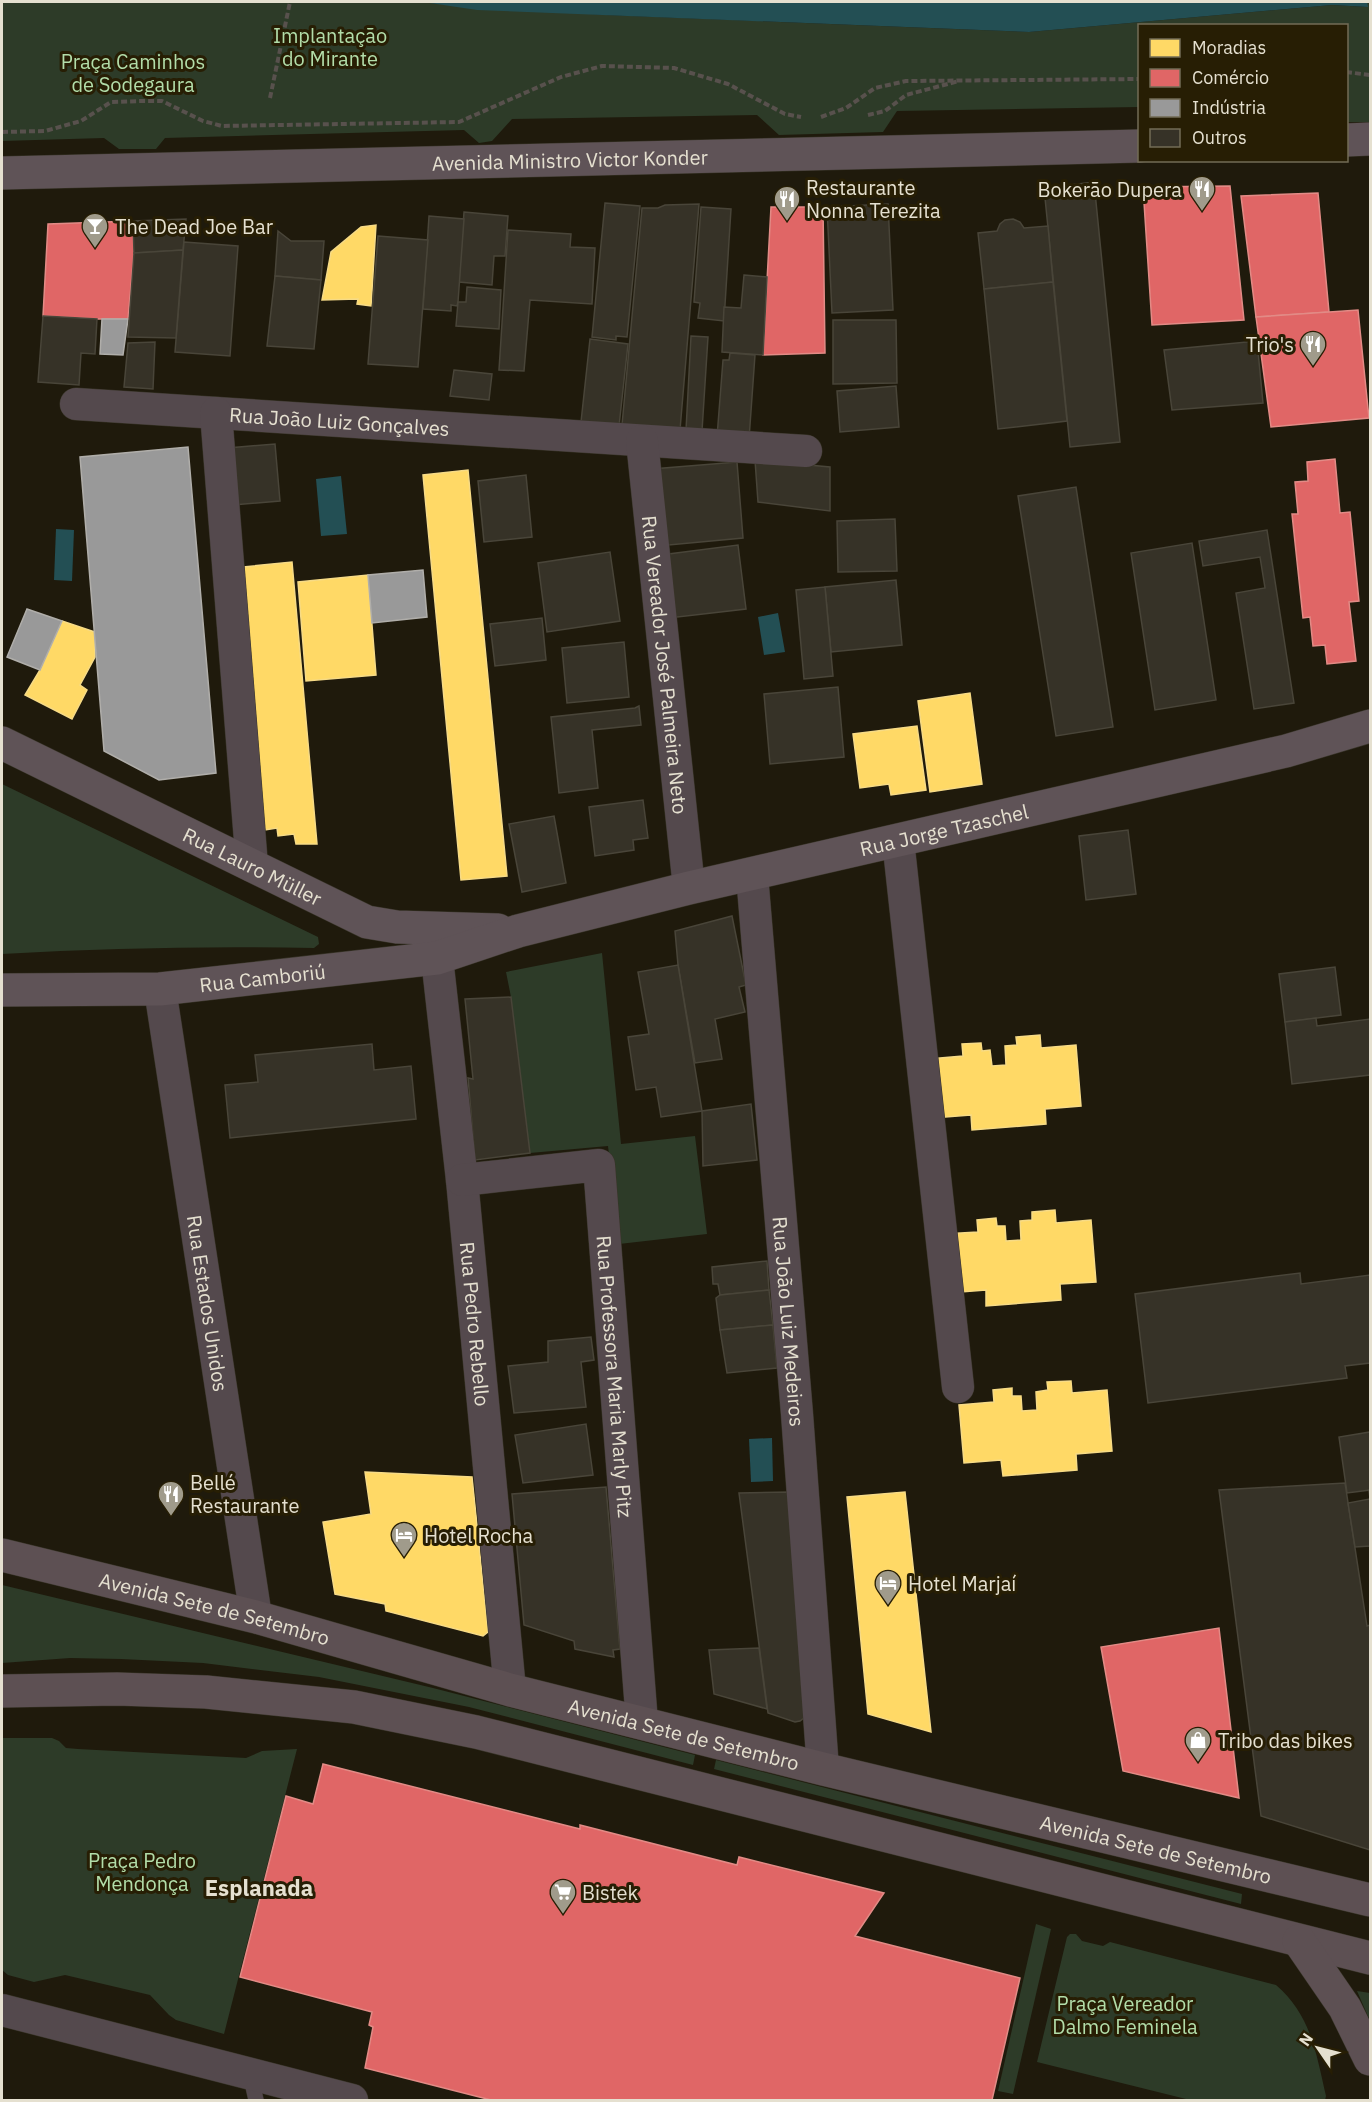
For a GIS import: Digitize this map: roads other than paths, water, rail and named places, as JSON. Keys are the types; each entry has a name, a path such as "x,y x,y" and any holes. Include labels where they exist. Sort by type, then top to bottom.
{"main road":[{"path":"1348,140 1371,139"},
{"name":"Avenida Ministro Victor Konder","path":"2,173 1138,146"},
{"name":"Rua Jorge Tzaschel","path":"518,931 689,888 1286,751 1371,726"},
{"name":"Rua Lauro Müller","path":"2,743 367,922 397,927 518,931"},
{"name":"Rua Camboriú","path":"2,990 160,989 437,958 518,931"},
{"name":"Avenida Sete de Setembro","path":"2,1555 256,1617 510,1690 823,1769 1371,1900"},
{"path":"2,1691 117,1689 206,1692 354,1707 476,1732 1371,1958"},
{"path":"1299,1941 1345,2008 1371,2059"}],"street":[{"path":"76,404 216,413"},
{"name":"Rua João Luiz Gonçalves","path":"252,866 216,413 806,451"},
{"name":"Rua Vereador José Palmeira Neto","path":"642,441 689,888"},
{"path":"898,840 958,1388"},
{"name":"Rua João Luiz Medeiros","path":"752,875 796,1402 823,1769"},
{"name":"Rua Pedro Rebello","path":"437,958 462,1180 510,1690"},
{"name":"Rua Estados Unidos","path":"160,989 256,1617"},
{"name":"Rua Professora Maria Marly Pitz","path":"462,1180 599,1165 642,1723"},
{"path":"2,2010 253,2087 352,2100"}],"water":[{"path":"423,2 1367,2 1368,7 1332,5 1029,32 477,10"},
{"path":"341,476 347,534 321,536 316,479"},
{"path":"56,529 74,530 72,581 54,580"},
{"path":"778,613 785,652 764,655 758,617"},
{"path":"772,1438 773,1481 751,1482 749,1439"}],"place":[{"name":"Bokerão Dupera","path":"1202,212"},
{"name":"Restaurante Nonna Terezita","path":"787,222"},
{"name":"The Dead Joe Bar","path":"95,249"},
{"name":"Trio's","path":"1313,367"},
{"name":"Bellé Restaurante","path":"171,1517"},
{"name":"Hotel Rocha","path":"404,1558"},
{"name":"Hotel Marjaí","path":"888,1606"},
{"name":"Tribo das bikes","path":"1198,1763"},
{"name":"Bistek","path":"563,1915"}],"district":[{"name":"Esplanada","path":"259,1887"}],"park label":[{"name":"Implantação do Mirante","path":"330,46"},
{"name":"Praça Caminhos de Sodegaura","path":"133,72"},
{"name":"Praça Pedro Mendonça","path":"142,1872"},
{"name":"Praça Vereador Dalmo Feminela","path":"1125,2014"}]}
